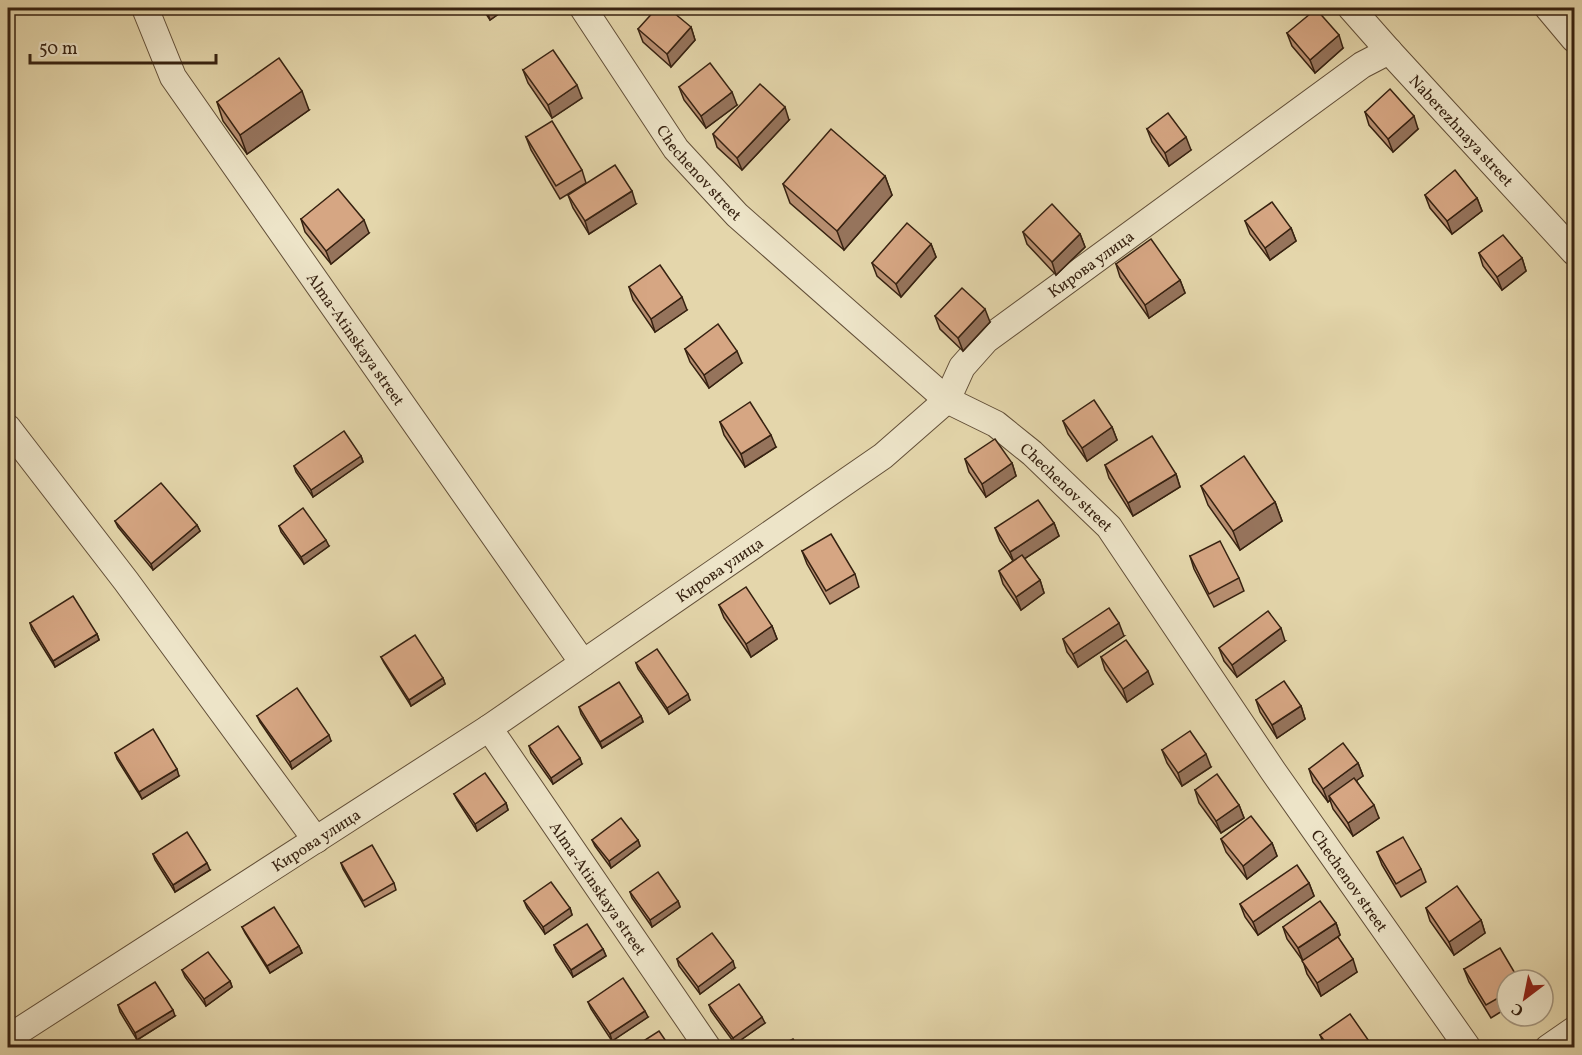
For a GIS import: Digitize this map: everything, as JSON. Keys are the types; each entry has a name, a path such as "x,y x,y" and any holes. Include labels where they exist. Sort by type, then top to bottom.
{"street":[{"name":"Alma-Atinskaya street","path":"145,8 173,77 583,663"},
{"name":"Chechenov street","path":"583,8 676,150 737,215 947,400 996,423 1032,453 1109,527 1273,771 1468,1047"},
{"name":"Naberezhnaya street","path":"1351,8 1575,252"},
{"path":"1548,8 1575,39"},
{"name":"Кирова улица","path":"8,1038 489,728 883,456 947,400 962,366 986,340 1362,65 1389,51"},
{"path":"8,428 126,581 316,840"},
{"name":"Alma-Atinskaya street","path":"489,728 708,1047"},
{"path":"1548,1047 1575,1030"}],"building":[{"path":"657,8 668,8 691,27 667,54 638,29"},
{"path":"1316,9 1339,35 1310,60 1287,33"},
{"path":"553,50 577,85 548,105 523,70"},
{"path":"279,58 302,91 240,135 217,102"},
{"path":"710,63 732,92 701,116 679,87"},
{"path":"760,84 785,107 737,158 713,134"},
{"path":"1390,89 1414,116 1388,139 1365,112"},
{"path":"1168,113 1186,137 1165,153 1147,129"},
{"path":"552,121 582,170 556,186 526,137"},
{"path":"831,129 885,176 837,231 783,184"},
{"path":"615,165 632,191 585,221 568,195"},
{"path":"1455,170 1477,198 1447,221 1425,195"},
{"path":"338,189 364,220 326,251 301,219"},
{"path":"1272,202 1291,228 1265,248 1245,221"},
{"path":"1052,204 1080,234 1052,262 1023,232"},
{"path":"907,223 931,244 896,284 872,263"},
{"path":"1503,235 1522,258 1497,277 1479,253"},
{"path":"1151,239 1180,280 1145,305 1116,264"},
{"path":"660,265 682,297 651,319 629,287"},
{"path":"962,288 985,309 958,338 935,316"},
{"path":"718,324 737,351 704,375 685,349"},
{"path":"1094,400 1112,427 1082,448 1063,421"},
{"path":"750,402 771,435 741,454 720,422"},
{"path":"344,431 361,456 311,490 294,466"},
{"path":"1152,436 1176,474 1128,503 1105,465"},
{"path":"995,439 1012,463 982,484 965,459"},
{"path":"1244,456 1275,502 1233,531 1201,486"},
{"path":"161,483 197,525 151,564 115,521"},
{"path":"1038,500 1054,523 1010,552 995,528"},
{"path":"303,508 326,540 301,557 279,526"},
{"path":"831,534 855,574 826,591 802,551"},
{"path":"1220,541 1239,578 1209,594 1190,556"},
{"path":"1022,555 1040,580 1016,597 999,571"},
{"path":"746,587 772,626 746,644 719,605"},
{"path":"73,596 97,634 53,661 30,623"},
{"path":"1109,608 1119,623 1073,654 1063,639"},
{"path":"1268,611 1281,628 1232,665 1219,648"},
{"path":"415,635 443,678 409,700 381,657"},
{"path":"1126,640 1148,671 1123,689 1101,657"},
{"path":"657,649 688,694 667,708 636,663"},
{"path":"1284,681 1301,706 1272,725 1256,700"},
{"path":"619,682 641,716 600,742 579,707"},
{"path":"297,688 329,735 290,762 257,716"},
{"path":"558,726 580,758 551,778 529,746"},
{"path":"153,729 177,769 139,792 115,753"},
{"path":"1190,731 1206,754 1178,773 1162,750"},
{"path":"1343,743 1358,763 1323,789 1309,769"},
{"path":"485,773 506,803 475,824 454,794"},
{"path":"1217,774 1239,805 1216,821 1195,790"},
{"path":"1354,778 1374,805 1348,823 1329,796"},
{"path":"1251,816 1272,843 1243,866 1221,839"},
{"path":"621,818 638,840 609,861 592,840"},
{"path":"187,832 207,863 173,885 153,854"},
{"path":"1403,837 1421,869 1396,884 1377,852"},
{"path":"372,845 394,883 363,901 341,863"},
{"path":"1297,865 1309,883 1253,922 1240,904"},
{"path":"658,872 678,901 650,920 630,892"},
{"path":"551,882 570,908 543,927 524,901"},
{"path":"1457,886 1481,920 1449,942 1426,908"},
{"path":"1320,901 1336,923 1298,948 1283,927"},
{"path":"274,907 299,946 267,966 242,927"},
{"path":"587,924 603,949 571,970 554,945"},
{"path":"712,933 733,961 698,987 677,959"},
{"path":"1338,937 1353,959 1317,983 1302,961"},
{"path":"1500,948 1512,968 1495,968 1495,1000 1486,1005 1464,969"},
{"path":"208,952 230,981 204,999 182,970"},
{"path":"623,978 645,1011 610,1034 588,1002"},
{"path":"155,982 173,1010 135,1033 118,1005"},
{"path":"739,984 762,1017 733,1038 709,1005"},
{"path":"1350,1014 1371,1044 1366,1047 1329,1047 1320,1035"},
{"path":"659,1031 670,1047 634,1047"},
{"path":"793,1039 798,1047 778,1047"}]}
